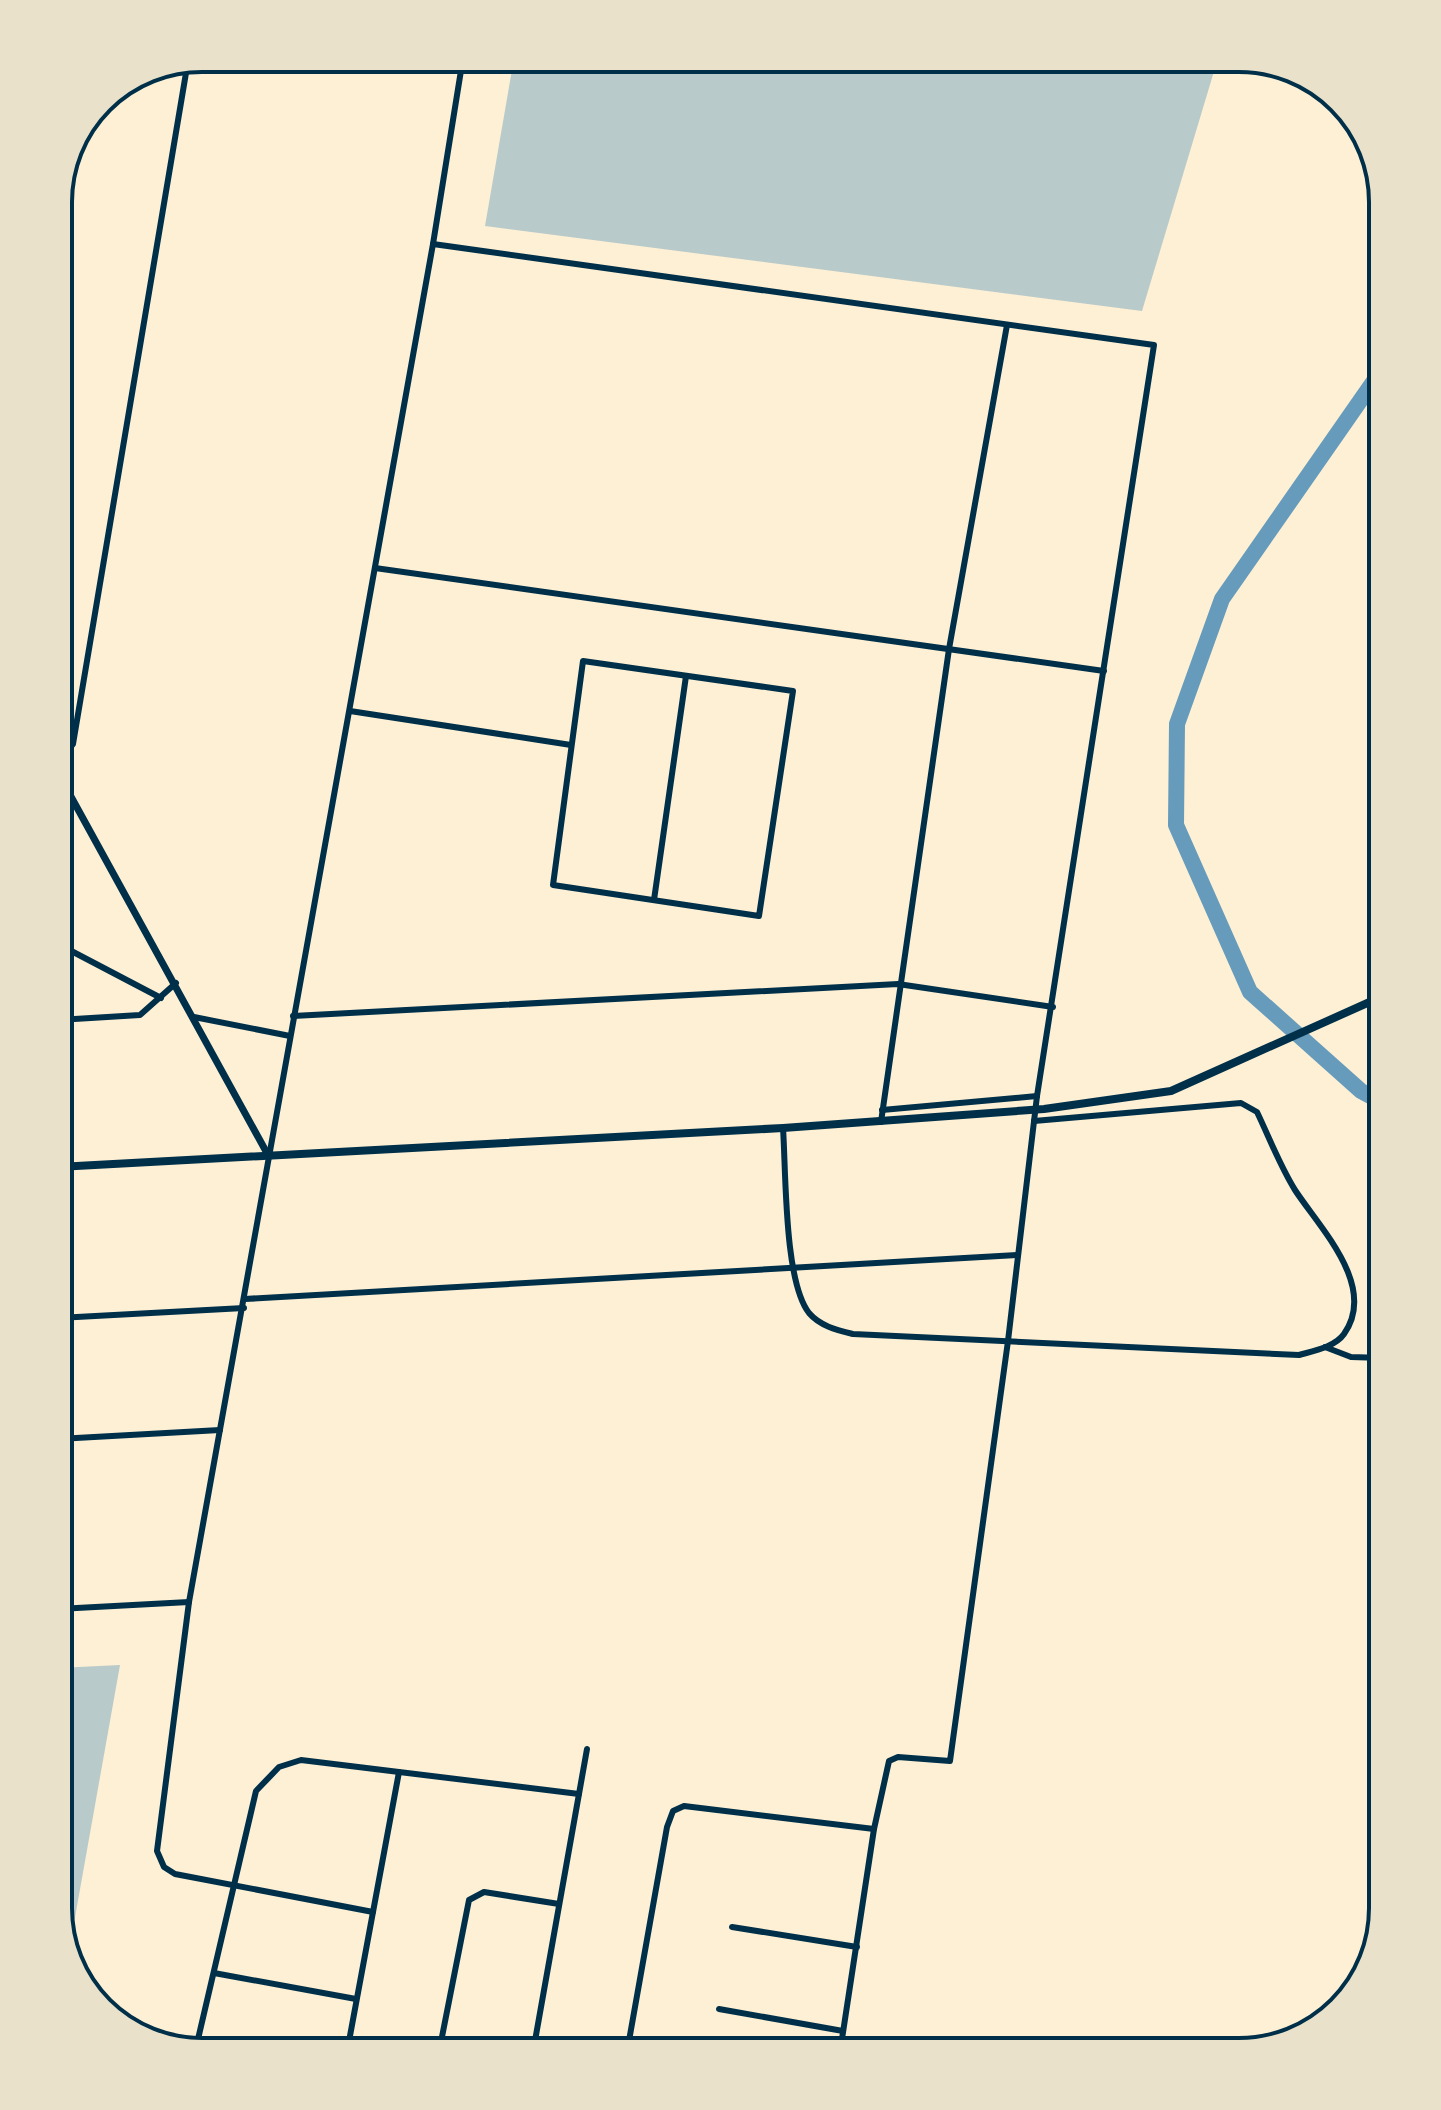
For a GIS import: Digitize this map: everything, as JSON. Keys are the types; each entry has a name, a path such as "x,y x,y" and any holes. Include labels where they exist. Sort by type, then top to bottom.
{"main road":[{"path":"72,1166 783,1128 1044,1109 1171,1091 1369,1002"}],"street":[{"path":"373,1912 175,1874 164,1867 157,1851 189,1602 433,244 461,72"},
{"path":"72,745 186,73"},
{"path":"433,244 1154,345 1037,1096 1008,1341 950,1761 898,1757 891,1758 886,1768 842,2038"},
{"path":"881,1122 898,984 949,649 1007,325"},
{"path":"375,568 1104,671"},
{"path":"583,661 793,691 759,916 553,885 571,745 583,661"},
{"path":"654,900 686,676"},
{"path":"350,711 571,745"},
{"path":"72,798 268,1155"},
{"path":"72,951 161,998"},
{"path":"72,1019 140,1015 176,983"},
{"path":"293,1016 898,984 1053,1007"},
{"path":"194,1017 290,1036"},
{"path":"882,1110 1037,1096"},
{"path":"783,1128 793,1270 799,1294 810,1314 830,1329 853,1334 1299,1355 1325,1347 1344,1335 1352,1308 1352,1281 1341,1258 1293,1186 1257,1112 1250,1106 1241,1103 1034,1121"},
{"path":"245,1299 1017,1255"},
{"path":"72,1317 244,1308"},
{"path":"1325,1347 1351,1357 1369,1358"},
{"path":"72,1438 220,1430"},
{"path":"72,1608 189,1602"},
{"path":"535,2038 587,1749"},
{"path":"198,2038 256,1791 279,1767 301,1760 579,1794"},
{"path":"349,2038 399,1772"},
{"path":"629,2038 667,1827 673,1811 684,1806 874,1829"},
{"path":"442,2038 469,1900 484,1892 559,1904"},
{"path":"732,1927 857,1947"},
{"path":"214,1973 356,1999"},
{"path":"719,2009 843,2031"}],"shaded area":[{"path":"512,72 1214,72 1142,311 485,226"},
{"path":"120,1665 73,1927 72,1908 72,1667"}],"waterway":[{"path":"1369,388 1222,599 1177,724 1176,825 1250,992 1369,1095"}]}
